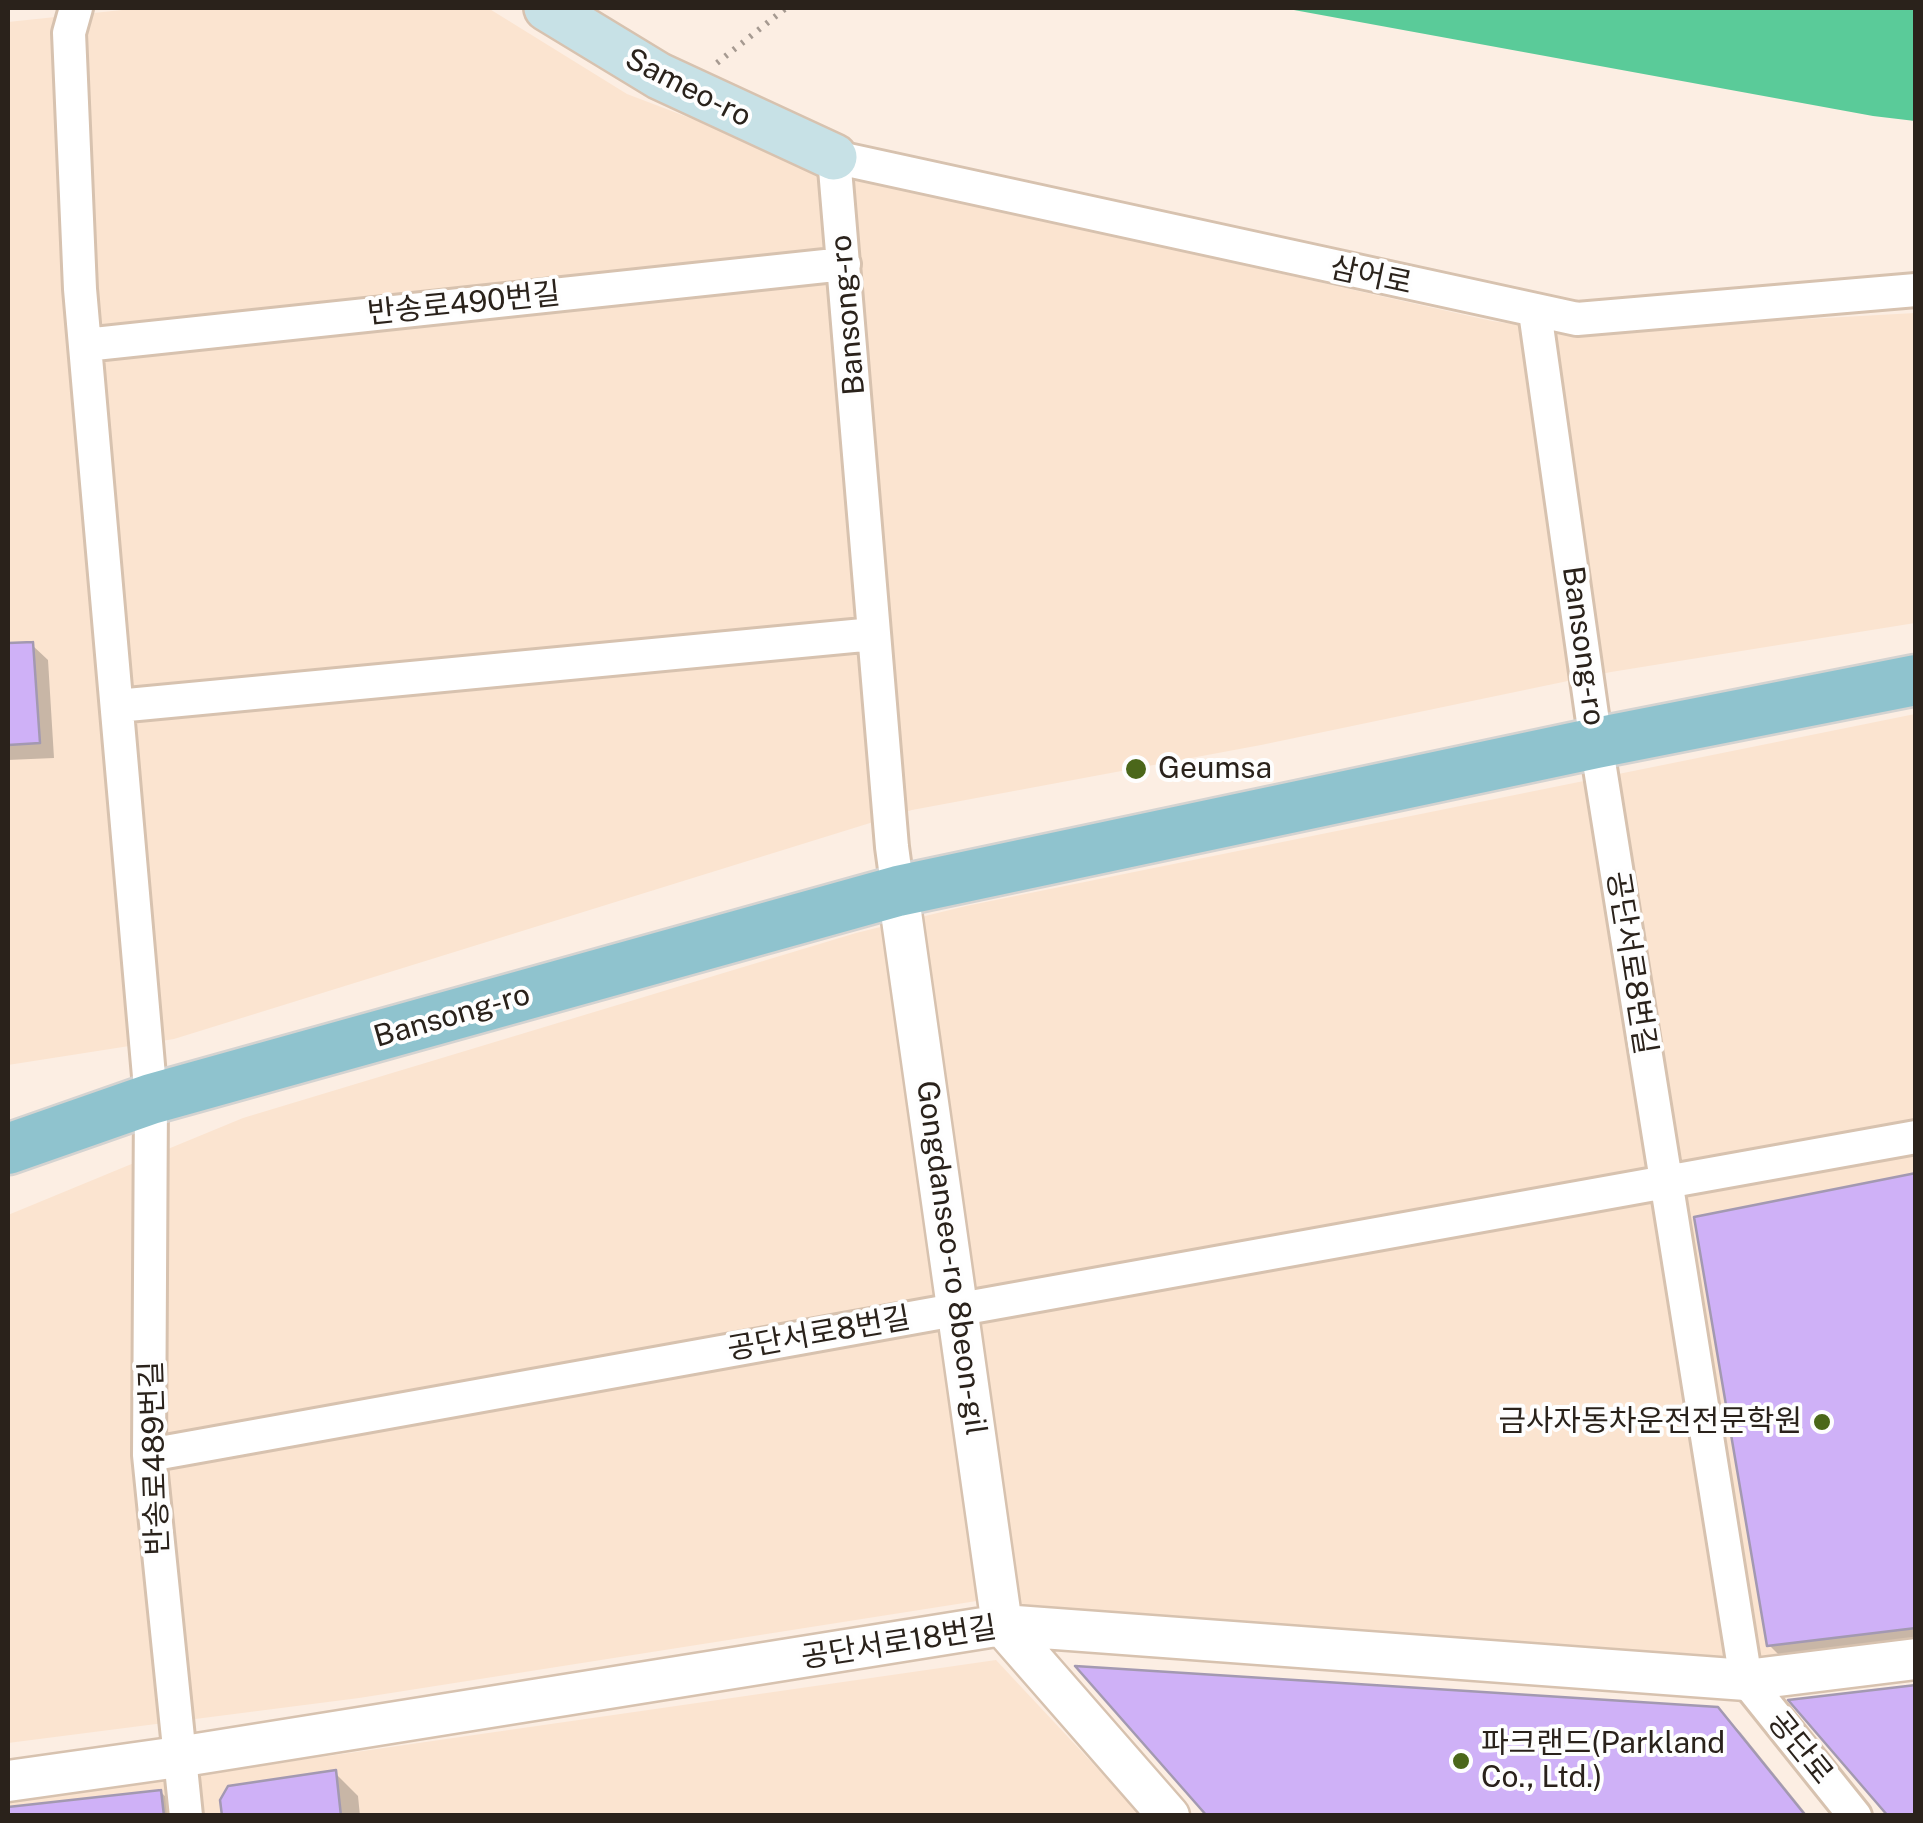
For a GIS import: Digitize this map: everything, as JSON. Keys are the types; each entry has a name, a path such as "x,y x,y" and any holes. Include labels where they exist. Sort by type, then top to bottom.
{"main road":[{"name":"Sameo-ro","path":"548,8 658,76 834,157"},
{"name":"Bansong-ro","path":"8,1149 151,1100 898,891 1916,680"}],"street":[{"path":"76,8 68,33 85,344 151,1100"},
{"name":"Bansong-ro","path":"834,157 898,891"},
{"name":"삼어로","path":"834,157 1578,319 1916,290"},
{"name":"반송로490번길","path":"85,344 844,264"},
{"name":"Bansong-ro","path":"1535,312 1596,744"},
{"path":"117,706 874,634"},
{"name":"공단서로8번길","path":"1596,744 1746,1680"},
{"name":"Gongdanseo-ro 8beon-gil","path":"898,891 1002,1626"},
{"name":"반송로489번길","path":"151,1100 149,1455 186,1816"},
{"name":"공단서로8번길","path":"149,1455 1916,1136"},
{"path":"1002,1626 1168,1816"},
{"name":"공단서로18번길","path":"8,1780 178,1757 1002,1626 1746,1680 1916,1658"},
{"name":"공단로","path":"1746,1680 1855,1816"}],"path":[{"path":"684,88 786,8"}],"shaded area":[{"path":"141,8 488,8 627,94 837,174 1492,321 1572,332 1915,313 1915,623 1611,672 1261,745 912,810 174,1039 8,1065 8,22"},
{"path":"1915,714 1915,1644 1795,1660 1709,1658 1034,1608 983,1600 359,1698 8,1743 8,1215 243,1118 856,933 966,906"},
{"path":"996,1660 1141,1815 8,1816 8,1802"}],"green space":[{"path":"1283,8 1915,8 1915,121 1873,116"}],"building":[{"path":"33,642 40,743 8,745 8,643"},
{"name":"금사자동차운전전문학원","path":"1916,1173 1916,1628 1767,1646 1694,1217"},
{"name":"파크랜드(Parkland Co., Ltd.)","path":"1075,1666 1718,1707 1806,1816 1207,1816"},
{"path":"1916,1685 1916,1816 1888,1816 1788,1700"},
{"path":"336,1770 341,1816 222,1816 220,1800 228,1786"},
{"path":"161,1790 164,1816 8,1816 8,1807"}],"place":[{"name":"Geumsa","path":"1136,769"},
{"name":"금사자동차운전전문학원","path":"1822,1422"},
{"name":"파크랜드(Parkland Co., Ltd.)","path":"1461,1761"}]}
